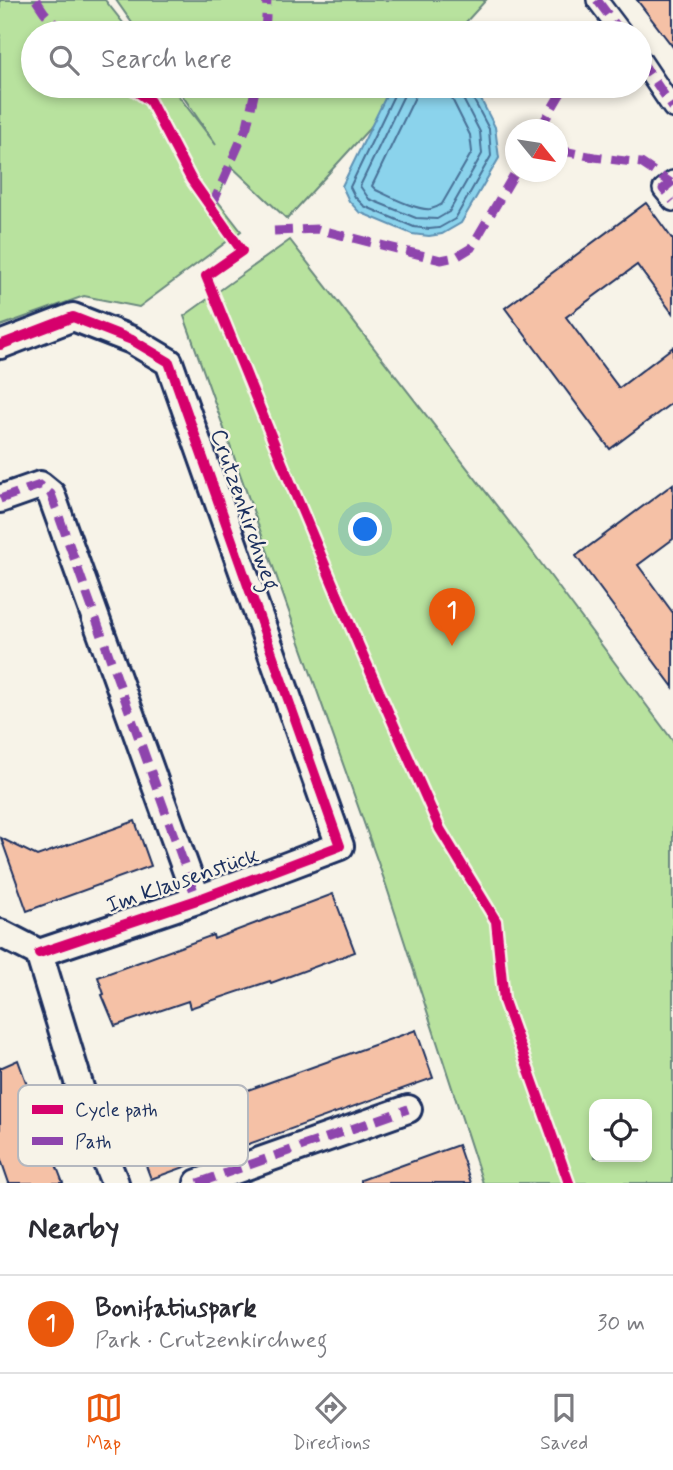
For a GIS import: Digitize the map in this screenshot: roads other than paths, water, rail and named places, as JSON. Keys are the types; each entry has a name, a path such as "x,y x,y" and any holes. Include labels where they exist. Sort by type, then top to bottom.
{"street":[{"path":"597,0 613,21"},
{"path":"652,76 673,107"},
{"path":"673,181 663,189 673,201"},
{"name":"Crutzenkirchweg","path":"0,345 73,317 132,340 169,362 340,846"},
{"name":"Im Klausenstück","path":"0,499 40,485 51,494 197,900"},
{"name":"Im Klausenstück","path":"39,953 197,900 340,846"},
{"path":"0,933 39,953 79,1085"},
{"path":"248,1166 408,1110"},
{"path":"108,1166 115,1183"},
{"path":"198,1183 247,1166"}],"water":[{"path":"385,98 480,98 495,127 499,158 461,223 442,234 412,234 359,212 349,201 342,186"}],"place":[{"name":"Bonifatiuspark","path":"452,646"}]}
